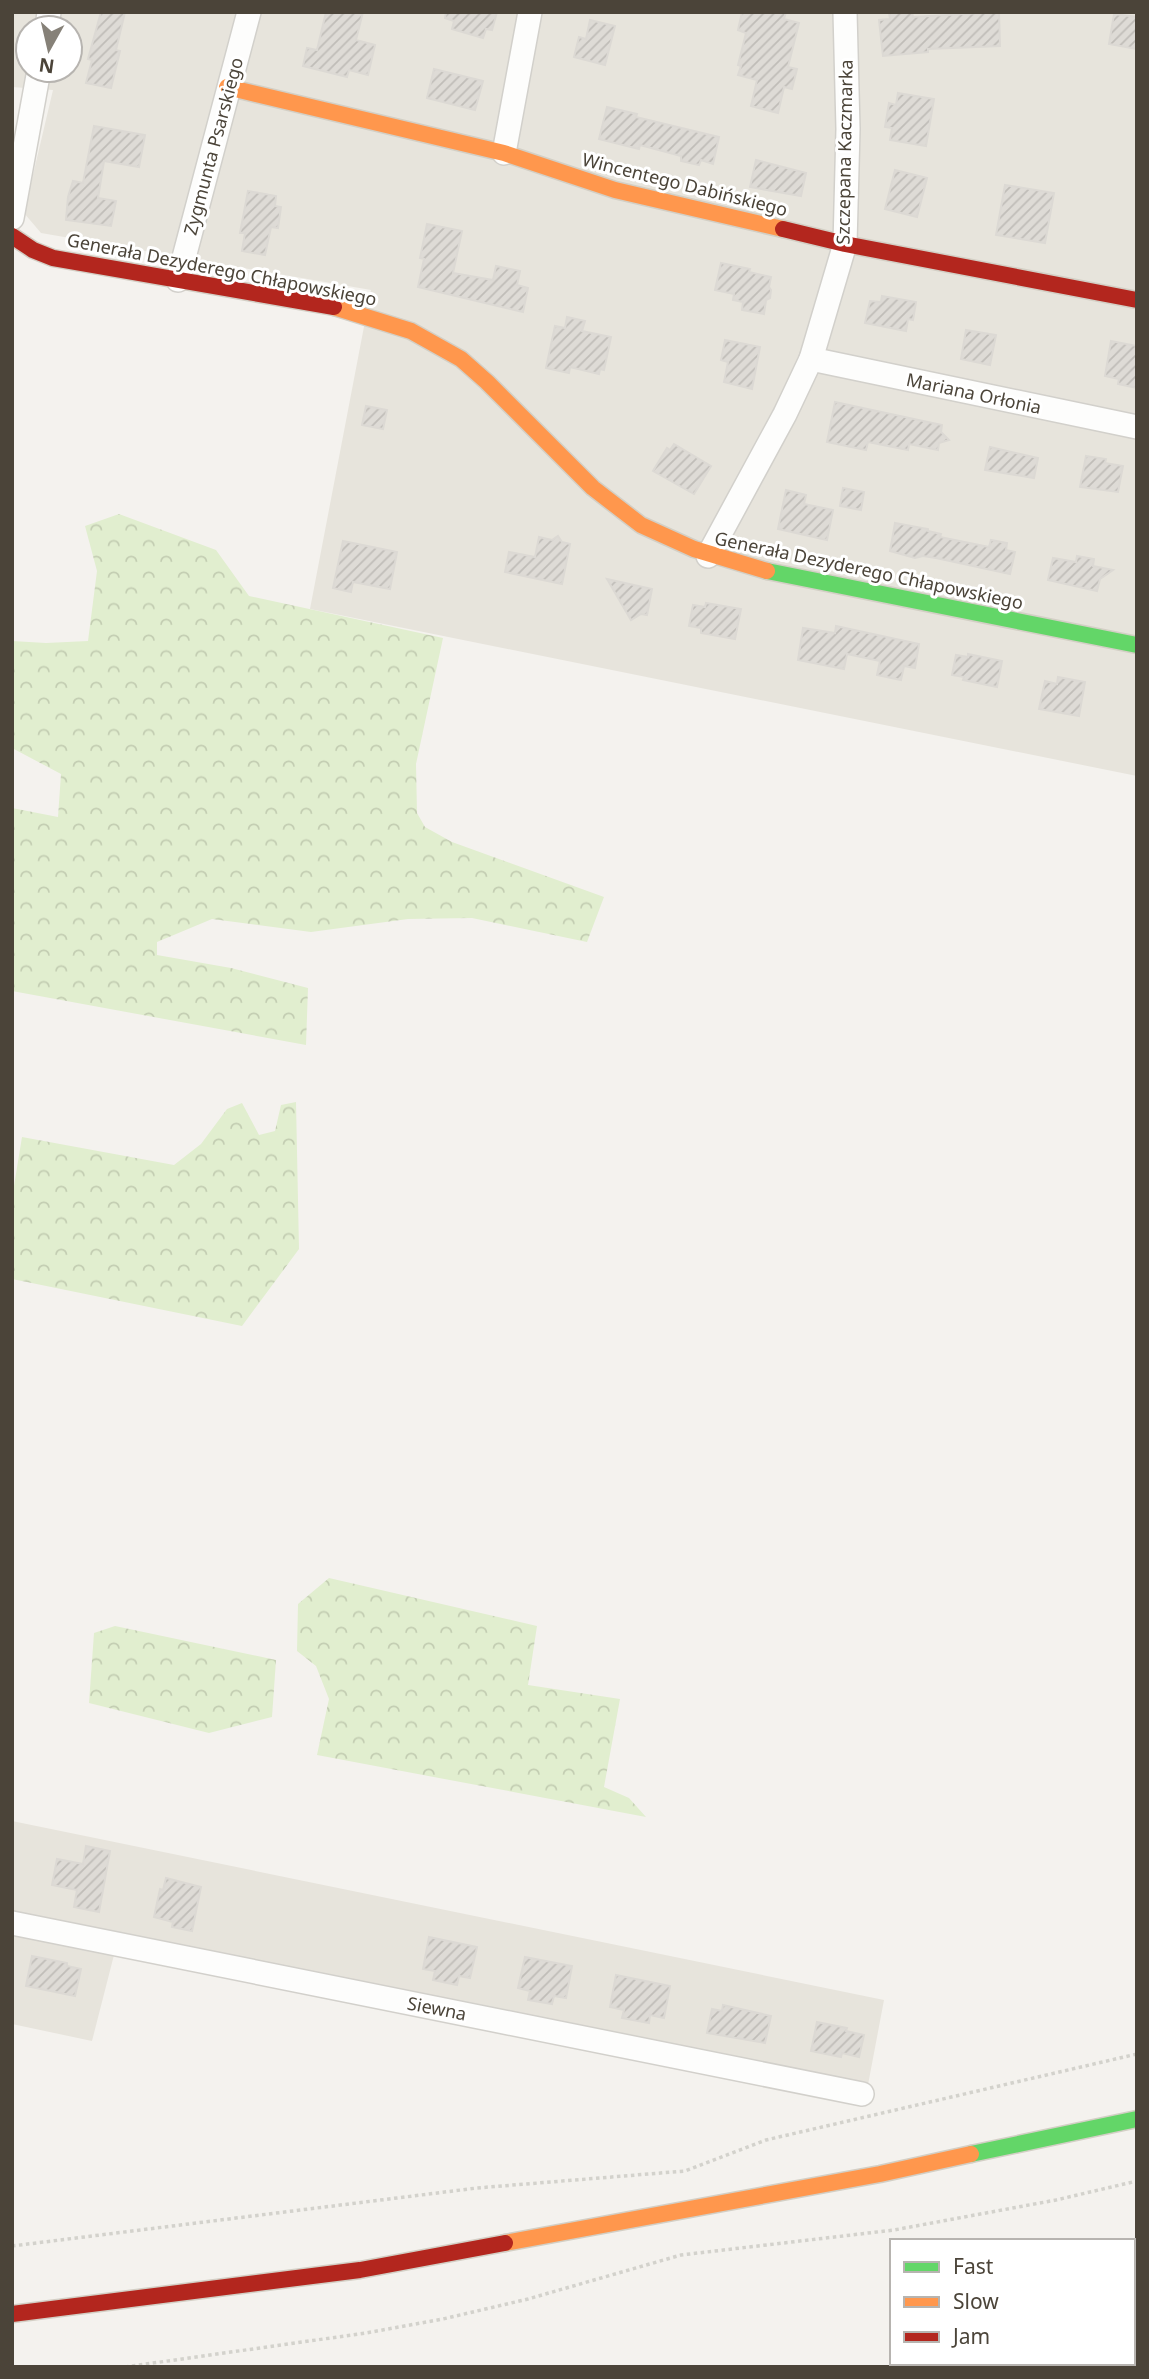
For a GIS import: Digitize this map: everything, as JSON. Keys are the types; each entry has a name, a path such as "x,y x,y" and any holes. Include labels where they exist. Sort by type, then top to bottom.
{"street":[{"name":"Zygmunta Psarskiego","path":"178,280 249,12"},
{"path":"504,153 530,12"},
{"name":"Szczepana Kaczmarka","path":"708,556 785,414 811,359 845,244 848,129 845,12"},
{"path":"12,218 36,84"},
{"name":"Wincentego Dabińskiego","path":"227,87 504,153 615,190 845,244 1137,300"},
{"name":"Generała Dezyderego Chłapowskiego","path":"12,236 33,250 53,258 336,307 381,319 420,335 456,355 483,378 587,482 626,514 667,539 708,556 768,571 1137,645"},
{"name":"Mariana Orłonia","path":"811,359 1137,426"},
{"name":"Siewna","path":"12,1923 862,2094"},
{"path":"12,2314 374,2268 880,2174 1137,2119"}],"path":[{"path":"12,2246 477,2189 685,2171 766,2140 1137,2054"},
{"path":"125,2367 353,2335 443,2319 528,2299 681,2255 894,2230 1056,2200 1137,2181"}],"shaded area":[{"path":"12,12 1137,12 1137,776 310,609 371,290 41,233 24,213 53,90 12,87"},
{"path":"12,1821 884,2000 864,2106 114,1955 92,2041 12,2024"}],"green space":[{"path":"119,514 216,550 249,596 443,638 416,764 417,813 425,827 452,842 604,897 587,942 472,918 408,919 311,932 212,919 157,942 157,955 231,968 308,988 306,1045 12,991 12,808 58,817 61,774 12,748 12,641 88,641 97,571 85,526"},
{"path":"296,1102 299,1249 242,1326 12,1279 12,1198 22,1137 174,1165 201,1144 227,1109 242,1103 259,1135 275,1131 281,1105"},
{"path":"329,1578 537,1626 528,1685 620,1699 604,1787 629,1798 646,1817 317,1755 329,1699 316,1666 297,1651 298,1604"},
{"path":"115,1626 276,1660 272,1717 209,1733 89,1703 94,1633"}],"building":[{"path":"101,12 125,12 116,50 120,51 111,88 86,83 92,60 88,59"},
{"path":"326,12 363,12 356,40 375,45 368,75 349,70 347,77 303,66 307,48 317,50"},
{"path":"446,12 497,12 492,30 486,29 483,38 452,29 454,21 445,18"},
{"path":"742,12 786,12 784,19 799,23 788,67 797,69 792,89 784,87 778,113 751,106 757,80 738,75 746,33 738,30"},
{"path":"889,12 912,12 913,17 999,12 1000,46 928,49 928,52 883,56 879,20 890,19"},
{"path":"1114,14 1137,17 1137,49 1109,44"},
{"path":"590,20 615,26 605,65 574,57 579,37 586,39"},
{"path":"434,69 483,81 475,110 427,98"},
{"path":"898,93 934,99 926,146 890,140 892,128 885,127 889,103 896,105"},
{"path":"607,107 637,114 636,117 719,137 713,164 701,160 699,165 681,161 681,156 640,145 639,149 599,139"},
{"path":"94,126 145,135 139,167 104,161 98,198 116,201 111,226 66,220 73,181 83,183"},
{"path":"756,160 806,173 801,196 750,187"},
{"path":"895,170 927,178 917,217 885,209"},
{"path":"1005,185 1054,193 1045,243 996,235"},
{"path":"248,191 276,196 275,206 281,207 278,228 271,227 265,255 242,251 245,233 240,233"},
{"path":"427,224 462,231 453,273 493,280 496,266 520,271 517,285 528,288 523,312 418,287 424,259 420,258"},
{"path":"721,263 771,277 770,298 766,300 764,314 742,310 743,302 733,300 734,294 715,290"},
{"path":"882,296 916,302 913,320 908,319 906,331 865,323 870,301 881,302"},
{"path":"567,317 585,321 582,331 611,337 604,370 600,369 599,374 570,367 569,373 546,368 555,326 565,328"},
{"path":"966,330 996,335 990,365 961,359"},
{"path":"725,340 760,347 752,389 724,382 728,362 721,360"},
{"path":"1111,341 1137,346 1137,388 1118,384 1119,379 1105,376"},
{"path":"835,402 942,425 941,432 949,440 939,443 938,450 909,444 908,450 868,442 866,450 827,442"},
{"path":"366,406 387,410 383,429 362,425"},
{"path":"674,444 711,466 694,494 653,471 667,448 670,450"},
{"path":"990,447 1038,458 1034,478 985,470"},
{"path":"1086,456 1106,459 1105,463 1123,466 1118,492 1080,487"},
{"path":"843,488 864,492 861,510 840,506"},
{"path":"786,490 806,495 804,504 833,510 827,540 778,529"},
{"path":"895,523 928,529 941,534 940,537 989,547 991,540 1007,543 1006,550 1015,552 1010,574 936,558 915,558 890,551"},
{"path":"558,536 562,542 570,544 562,584 505,572 509,552 535,557 539,537 552,540"},
{"path":"343,541 397,552 390,589 353,582 351,592 333,588"},
{"path":"1077,556 1094,559 1093,566 1113,570 1100,579 1097,591 1048,580 1053,558 1076,562"},
{"path":"607,579 652,589 647,615 641,614 631,620"},
{"path":"706,603 741,609 735,639 701,633 701,628 689,626 693,605 705,607"},
{"path":"836,626 919,644 915,668 904,666 901,680 877,675 880,661 847,654 844,669 798,660 803,628 835,633"},
{"path":"968,654 1002,661 997,687 952,675 956,655 968,657"},
{"path":"1058,677 1085,682 1079,716 1039,709 1045,681 1057,684"},
{"path":"86,1846 110,1851 99,1912 74,1907 77,1890 52,1885 57,1859 83,1864"},
{"path":"166,1878 201,1887 192,1931 172,1927 173,1922 154,1917 160,1889 163,1890"},
{"path":"429,1937 477,1947 470,1978 459,1976 457,1985 433,1980 435,1971 423,1969"},
{"path":"32,1956 67,1963 67,1966 81,1969 75,1996 26,1986"},
{"path":"525,1957 572,1966 566,1998 554,1996 552,2004 528,2000 530,1991 518,1988"},
{"path":"616,1975 670,1986 664,2018 650,2015 649,2023 622,2018 624,2010 610,2007"},
{"path":"723,2005 771,2016 765,2043 707,2033 712,2009 722,2011"},
{"path":"817,2022 847,2028 846,2031 864,2035 859,2057 842,2053 841,2057 811,2051"}],"traffic: fast":[{"path":"767,571 1137,645"},
{"path":"971,2154 1137,2119"}],"traffic: slow":[{"path":"227,87 504,153 615,190 783,229"},
{"path":"334,307 411,331 461,359 593,488 641,525 694,549 767,571"},
{"path":"505,2243 880,2174 971,2154"}],"traffic: jam":[{"path":"783,229 845,244 1137,300"},
{"path":"12,236 33,250 53,258 334,307"},
{"path":"12,2314 360,2270 505,2243"}]}
